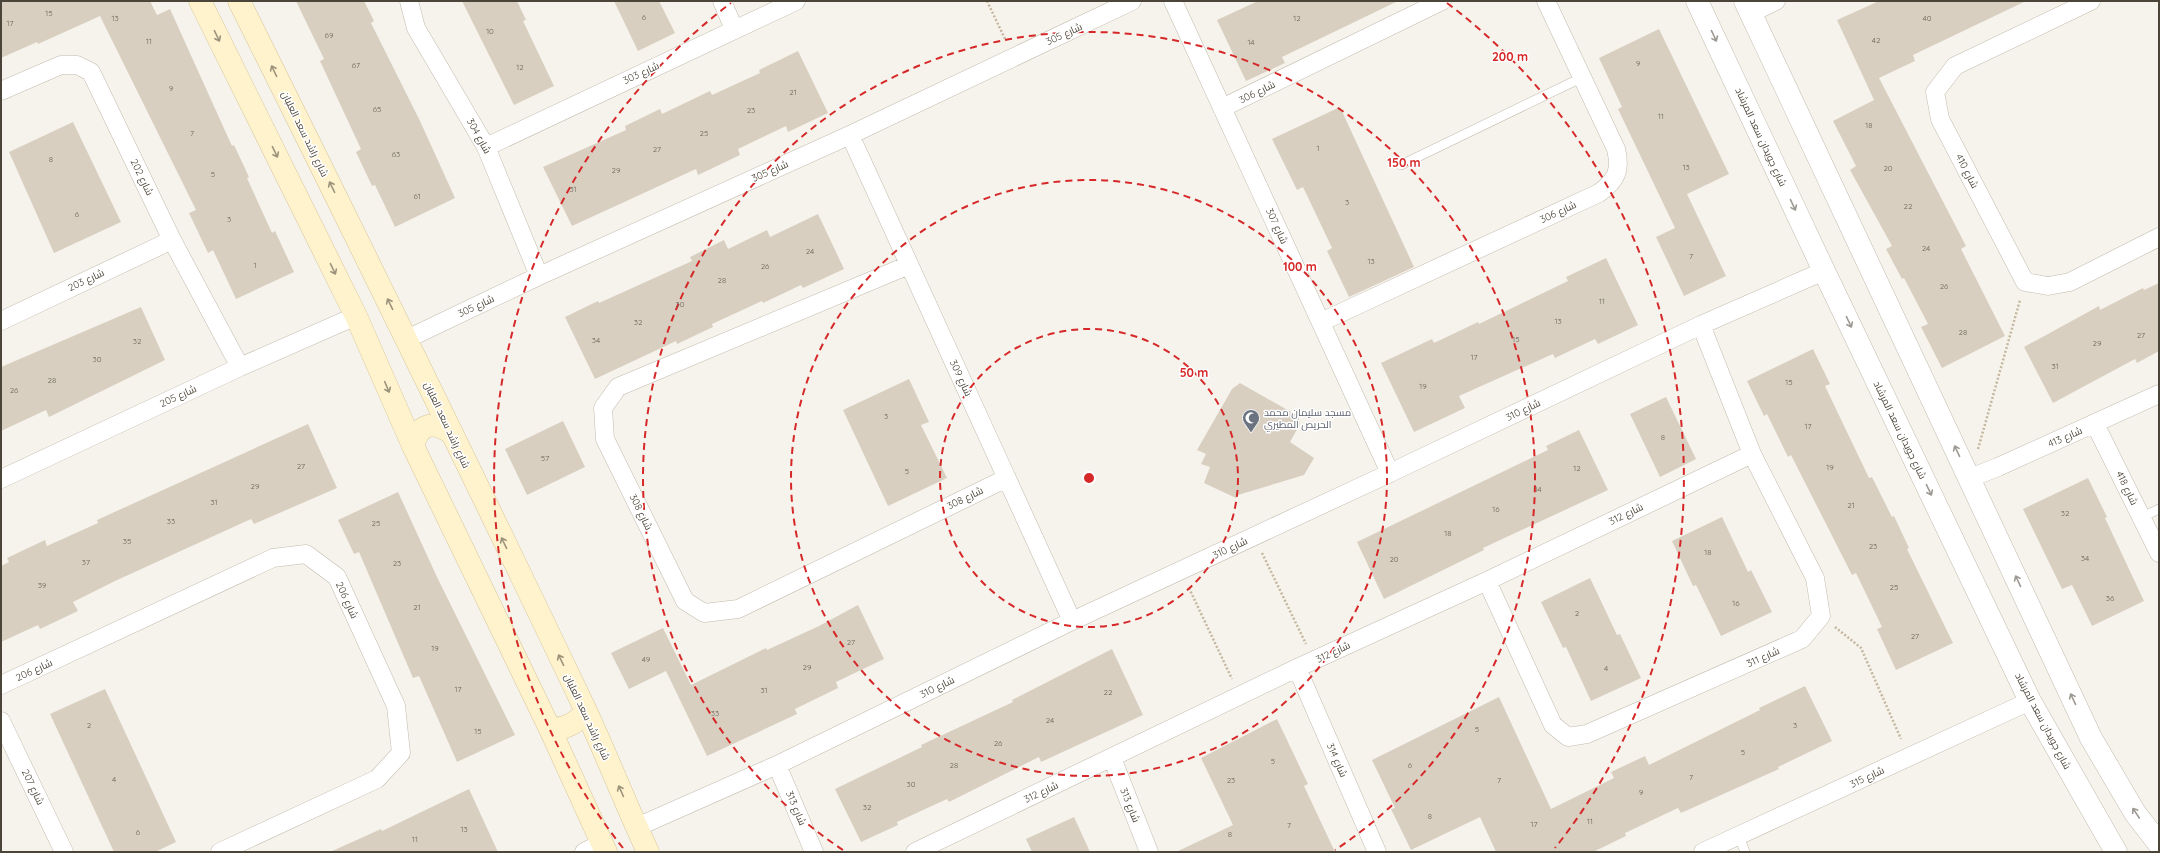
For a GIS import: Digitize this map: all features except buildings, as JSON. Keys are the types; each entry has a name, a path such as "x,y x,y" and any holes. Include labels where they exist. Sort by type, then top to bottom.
{"main road":[{"path":"200,1 356,316 413,446 550,729 598,849"},
{"name":"شارع راشد سعد العلبان","path":"239,1 407,339 586,712 648,852"},
{"path":"413,446 416,434 427,426 440,426 451,433"},
{"path":"550,729 558,729 574,723 586,712"}],"street":[{"name":"شارع 304","path":"410,1 416,28 486,147 540,276"},
{"path":"722,1 734,29"},
{"name":"شارع 303","path":"486,147 796,1"},
{"name":"شارع 305","path":"407,339 540,276 850,135 1132,1"},
{"name":"شارع 307","path":"1173,1 1390,473"},
{"name":"شارع 306","path":"1222,108 1442,1"},
{"name":"شارع 306","path":"1321,322 1599,193 1610,185 1617,174 1619,161 1616,149 1581,78 1546,1"},
{"name":"شارع جويدان سعد المرشاد","path":"1697,1 1824,271 2030,701 2116,852"},
{"path":"1776,1 1748,7 2091,738 2135,813 2159,844"},
{"name":"شارع 410","path":"2025,282 1940,119 1935,92 1955,66 2091,1"},
{"name":"شارع 202","path":"1,91 61,65 77,65 92,72 172,240 240,367"},
{"name":"شارع 309","path":"850,135 1072,621"},
{"path":"2025,282 2048,286 2070,282 2159,237"},
{"name":"شارع 203","path":"1,321 172,240"},
{"name":"شارع 308","path":"909,265 618,387 603,408 605,439 685,601 704,613 738,608 1007,478"},
{"name":"شارع 310","path":"636,827 777,765 1072,621 1255,537 1700,325 1824,271"},
{"name":"شارع 205","path":"1,479 240,367 356,316"},
{"path":"1700,325 1752,454 1815,578 1821,616"},
{"name":"شارع 413","path":"1970,478 2095,424 2159,394"},
{"name":"شارع 418","path":"2095,424 2159,553"},
{"name":"شارع 312","path":"915,852 1297,668 1487,581 1752,454"},
{"name":"شارع 206","path":"1,685 273,558 306,554 337,576 396,706 401,753 377,779 220,852"},
{"name":"شارع 311","path":"1487,581 1553,725 1568,738 1587,734 1802,639 1821,616"},
{"name":"شارع 314","path":"1297,668 1377,852"},
{"name":"شارع 315","path":"1703,852 1742,844 1909,757 2030,701"},
{"name":"شارع 207","path":"1,721 64,852"},
{"name":"شارع 313","path":"1112,758 1149,852"},
{"name":"شارع 313","path":"777,765 814,852"}],"lane":[{"path":"1401,165 1581,78"},
{"path":"2142,517 2159,509"}],"path":[{"path":"987,1 1014,57"},
{"path":"1970,478 2025,282"},
{"path":"1255,537 1314,661"},
{"path":"1181,571 1240,696"},
{"path":"1821,616 1861,648 1909,757"}],"place":[{"name":"مسجد سليمان محمد الحريص المطيري","path":"1251,433"}]}
